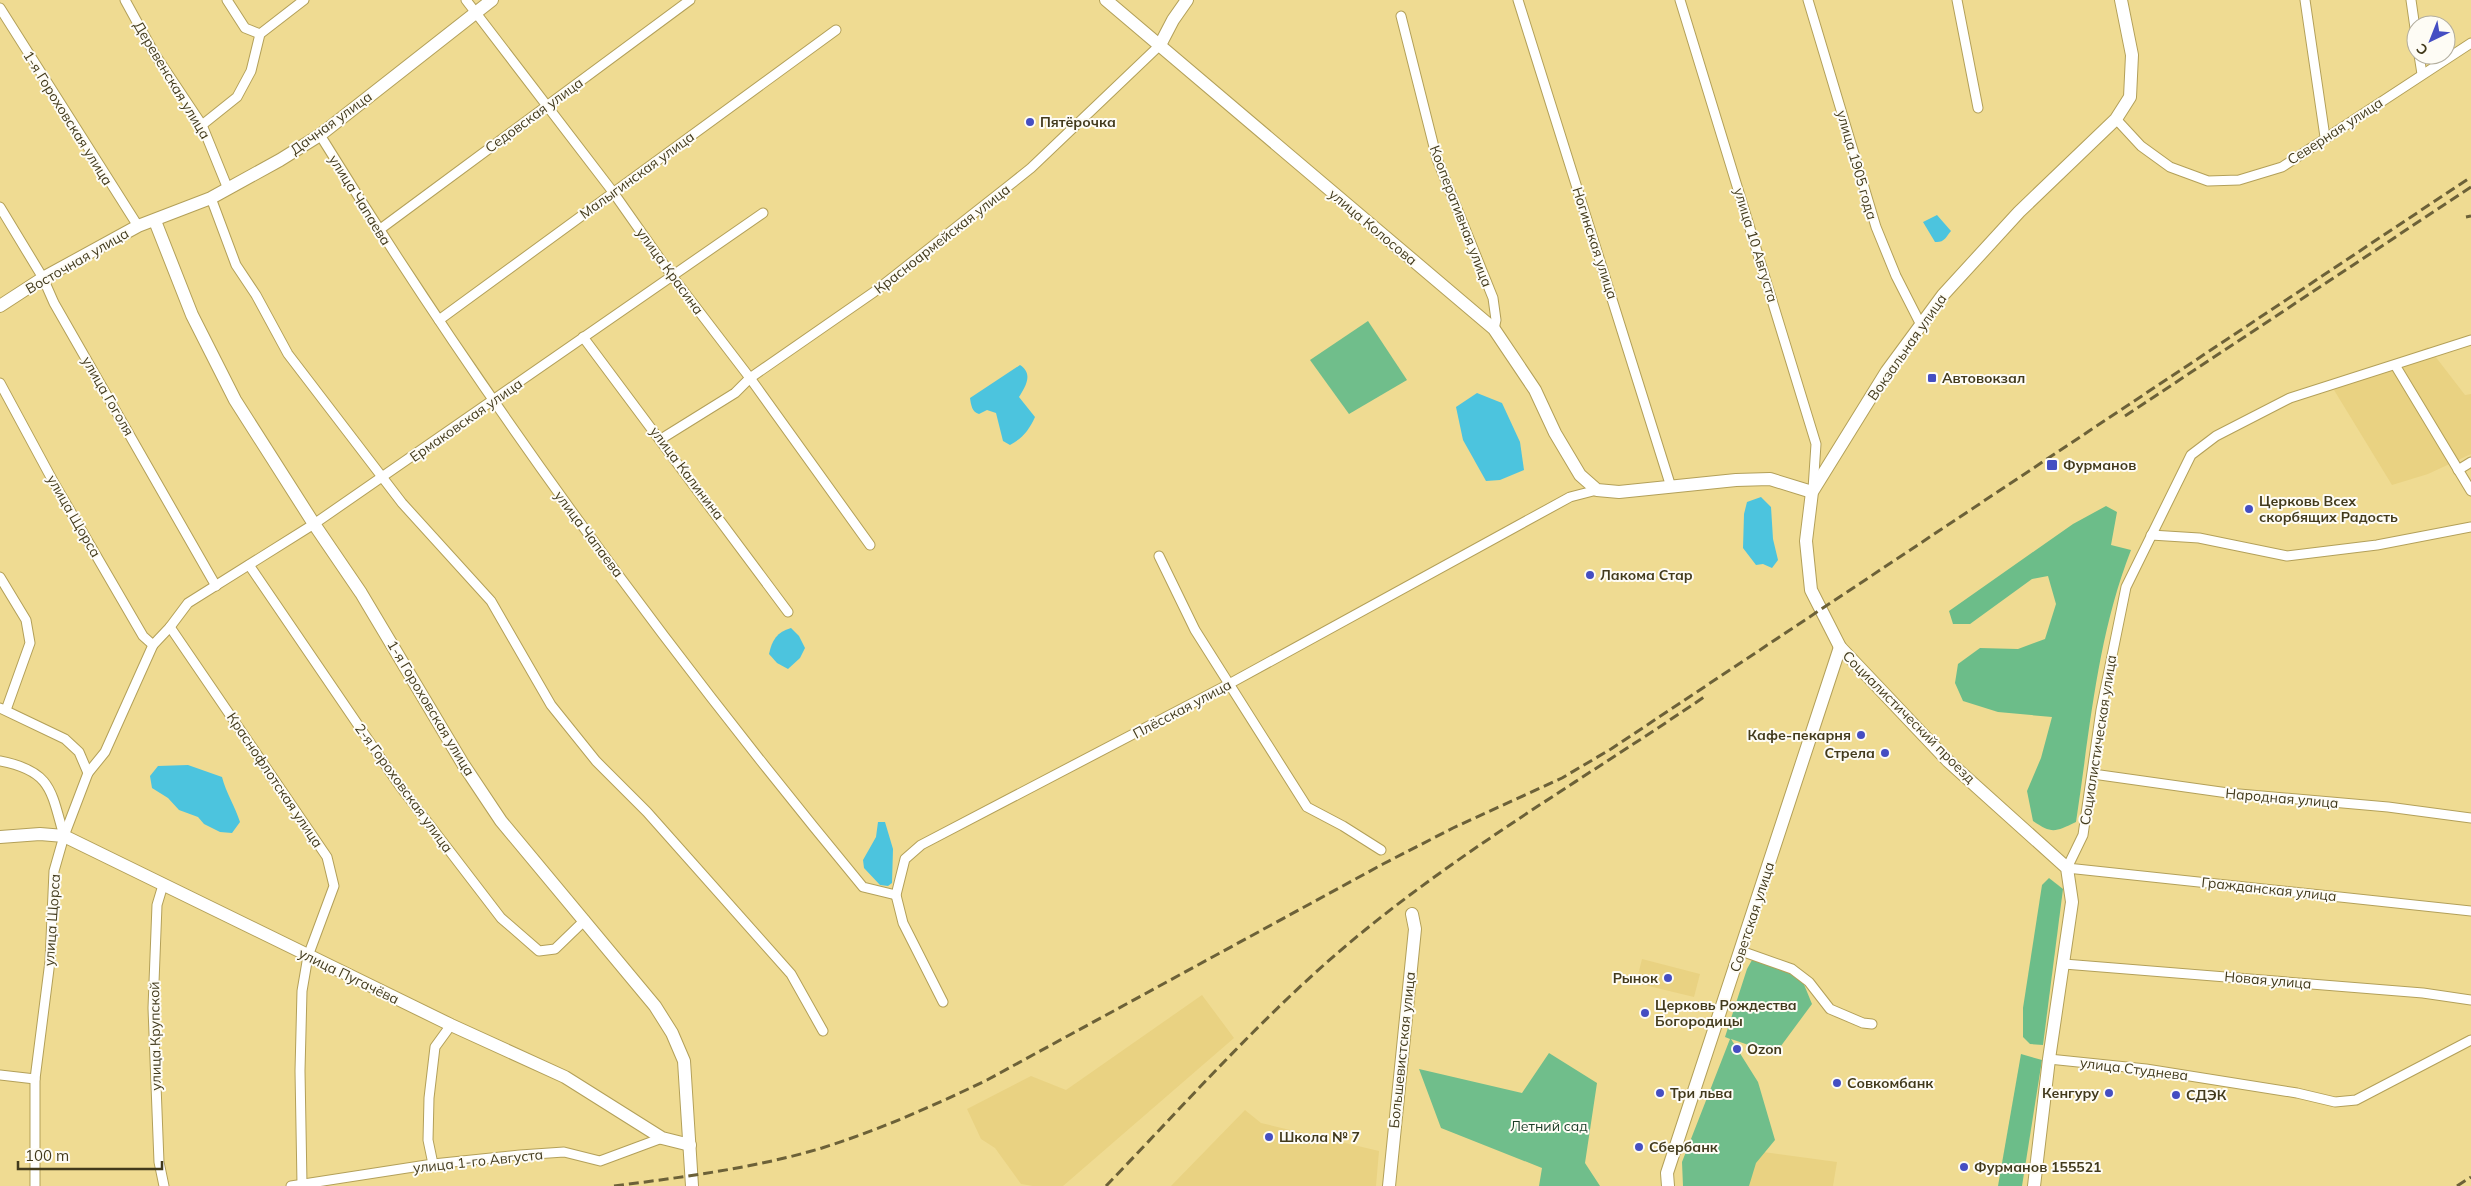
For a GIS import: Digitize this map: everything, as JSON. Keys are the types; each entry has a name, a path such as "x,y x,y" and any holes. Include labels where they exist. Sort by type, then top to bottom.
{"main road":[{"name":"Дачная улица","path":"156,220 228,189 320,135 492,0"},
{"name":"улица Колосова","path":"1106,0 1494,329 1536,390 1556,433 1580,474 1597,490"},
{"name":"Красноармейская улица","path":"1160,45 1173,20 1188,0"},
{"name":"Вокзальная улица","path":"1840,648 1811,590 1806,541 1812,492 1887,371 1943,295 2020,212 2116,119 2130,96 2132,55 2121,0"},
{"name":"Восточная улица","path":"0,306 43,278 138,226 156,220"},
{"name":"1-я Гороховская улица","path":"156,220 192,315 235,400 314,524 361,592 463,764 501,821 655,1006 672,1033 684,1061 692,1186"},
{"path":"1597,490 1619,492 1770,479 1812,492"},
{"name":"Социалистический проезд","path":"1840,648 1948,761 2067,868"},
{"name":"Советская улица","path":"1668,1186 1667,1173 1840,648"},
{"name":"улица Пугачёва","path":"0,836 40,834 64,836 308,956 565,1077 662,1138 690,1145"},
{"path":"2034,1186 2049,1059 2072,902 2067,868"},
{"name":"Большевистская улица","path":"1389,1186 1415,929 1412,914"}],"street":[{"name":"Деревенская улица","path":"125,0 154,53 202,125 228,189"},
{"path":"227,0 245,28 260,34"},
{"path":"202,125 237,96 251,71 260,34 304,0"},
{"name":"улица Красина","path":"466,0 613,192 672,276 750,378 870,545"},
{"name":"Седовская улица","path":"379,230 690,0"},
{"name":"Ногинская улица","path":"1518,0 1670,487"},
{"name":"улица 10 Августа","path":"1680,0 1816,444 1812,492"},
{"name":"улица 1905 года","path":"1808,0 1876,227 1896,276 1921,325"},
{"path":"1957,0 1978,108"},
{"path":"2305,0 2325,137"},
{"path":"2411,0 2413,15"},
{"name":"1-я Гороховская улица","path":"0,8 138,226"},
{"name":"Кооперативная улица","path":"1401,16 1437,159 1493,298 1496,320 1494,329"},
{"name":"Малыгинская улица","path":"439,320 836,30"},
{"name":"Северная улица","path":"2116,119 2141,146 2170,167 2208,180 2239,180 2282,167 2471,43"},
{"name":"Красноармейская улица","path":"661,439 735,393 750,378 874,292 1031,168 1160,45"},
{"path":"2421,65 2422,74"},
{"name":"улица Чапаева","path":"320,135 379,230 494,401 562,497 726,719 863,887 896,895"},
{"path":"210,198 236,265 256,295 288,354 402,503 491,601 551,704 596,761 647,812 791,974 823,1031"},
{"name":"улица Гоголя","path":"0,207 43,278 54,302 216,586"},
{"name":"Ермаковская улица","path":"170,627 188,603 314,524 764,212"},
{"name":"улица Калинина","path":"583,337 661,439 788,612"},
{"name":"Социалистическая улица","path":"2067,868 2083,835 2101,710 2126,587 2191,455 2216,436 2290,398 2471,340"},
{"path":"2395,365 2471,491"},
{"name":"улица Щорса","path":"0,383 64,500 143,636 152,645"},
{"path":"2458,470 2471,462"},
{"name":"Плёсская улица","path":"943,1002 903,923 896,895 905,859 921,845 1229,684 1570,497 1597,490"},
{"path":"2151,535 2199,538 2287,556 2377,545 2471,526"},
{"path":"1159,556 1196,630 1307,807 1343,826 1381,850"},
{"name":"2-я Гороховская улица","path":"249,565 399,785 501,918 539,951 555,949 585,920"},
{"path":"0,577 26,620 30,643 3,709 66,739 79,752 88,773"},
{"name":"улица Щорса","path":"34,1186 35,1079 50,961 54,871 64,836 88,773 105,752 152,645 170,627"},
{"name":"Краснофлотская улица","path":"170,627 327,857 334,886 308,956 302,991 300,1071 302,1184"},
{"path":"0,762 33,771 50,787 64,836"},
{"name":"Народная улица","path":"2093,774 2228,794 2388,807 2471,818"},
{"name":"Гражданская улица","path":"2067,868 2471,911"},
{"name":"улица Крупской","path":"163,885 157,905 153,1008 159,1162 164,1186"},
{"path":"1741,951 1792,969 1809,982 1830,1009 1863,1023 1872,1024"},
{"name":"Новая улица","path":"2064,964 2423,992 2471,1000"},
{"path":"433,1164 428,1140 429,1098 435,1047 451,1024"},
{"name":"улица Студнева","path":"2049,1059 2146,1069 2297,1093 2335,1102 2356,1100 2471,1040"},
{"path":"0,1075 35,1079"},
{"name":"улица 1-го Августа","path":"291,1186 433,1164 564,1152 600,1161 662,1138"}],"shaded area":[{"path":"2428,347 2465,395 2471,394 2471,454 2428,474 2392,485 2334,390"},
{"name":"Рынок","path":"1642,959 1700,974 1694,997 1636,983"},
{"path":"1202,995 1234,1038 1063,1186 1021,1184 995,1148 981,1139 967,1109 1031,1076 1066,1090"},
{"name":"Школа № 7","path":"1245,1110 1261,1123 1379,1151 1376,1186 1171,1186"},
{"path":"1748,1150 1837,1162 1833,1186 1743,1186"}],"green space":[{"path":"1368,321 1407,380 1349,414 1310,360"},
{"path":"2106,506 2117,512 2111,545 2131,550 2119,583 2102,650 2076,822 2058,830 2049,830 2033,821 2027,791 2041,758 2052,717 1998,712 1963,701 1955,683 1958,664 1980,648 2018,649 2045,639 2056,604 2048,576 2032,579 1970,624 1953,624 1949,611 2073,524"},
{"path":"2049,878 2063,889 2043,1045 2030,1044 2023,1037 2023,1008 2042,885"},
{"path":"1752,960 1784,970 1803,982 1812,1004 1775,1054 1731,1039 1758,1082 1775,1140 1756,1163 1749,1186 1683,1186 1682,1162 1730,1039 1725,1037 1747,969"},
{"name":"Летний сад","path":"1549,1053 1597,1083 1585,1163 1600,1186 1539,1186 1542,1168 1441,1128 1419,1069 1522,1093"},
{"path":"2021,1054 2042,1060 2022,1186 1998,1186"}],"water":[{"path":"1937,215 1951,231 1941,242 1935,242 1923,222"},
{"path":"1020,365 1027,372 1027,381 1019,397 1035,417 1019,440 1010,445 1003,441 996,413 987,410 979,414 975,412 970,398"},
{"path":"1477,393 1502,403 1520,442 1524,470 1500,480 1486,481 1463,440 1456,407"},
{"path":"1761,497 1771,507 1773,539 1778,560 1772,568 1763,564 1756,565 1743,548 1744,514 1747,502"},
{"path":"791,628 799,636 805,648 800,658 788,669 777,663 769,654 776,637"},
{"path":"188,765 222,777 240,822 232,833 220,832 204,824 198,817 179,810 168,798 152,788 150,776 158,766"},
{"path":"878,822 885,822 893,849 892,883 888,886 880,885 864,868 863,860 876,837"}],"railway":[{"path":"614,1186 719,1171 797,1155 864,1133 926,1108 987,1080 1383,864 1453,828 1562,778 1611,749 2471,177"},
{"path":"2125,416 2471,187"},
{"path":"2466,217 2471,216"},
{"path":"1106,1186 1264,1021 1330,959 1365,930 1490,838 1707,695"},
{"path":"2457,1186 2471,1177"}],"place":[{"name":"Пятёрочка","path":"1030,122"},
{"name":"Автовокзал","path":"1932,378"},
{"name":"Фурманов","path":"2052,465"},
{"name":"Церковь Всех скорбящих Радость","path":"2249,509"},
{"name":"Лакома Стар","path":"1590,575"},
{"name":"Кафе-пекарня","path":"1861,735"},
{"name":"Стрела","path":"1885,753"},
{"name":"Рынок","path":"1668,978"},
{"name":"Церковь Рождества Богородицы","path":"1645,1013"},
{"name":"Ozon","path":"1737,1049"},
{"name":"Совкомбанк","path":"1837,1083"},
{"name":"Три льва","path":"1660,1093"},
{"name":"Кенгуру","path":"2109,1093"},
{"name":"СДЭК","path":"2176,1095"},
{"name":"Школа № 7","path":"1269,1137"},
{"name":"Сбербанк","path":"1639,1147"},
{"name":"Фурманов 155521","path":"1964,1167"}]}
